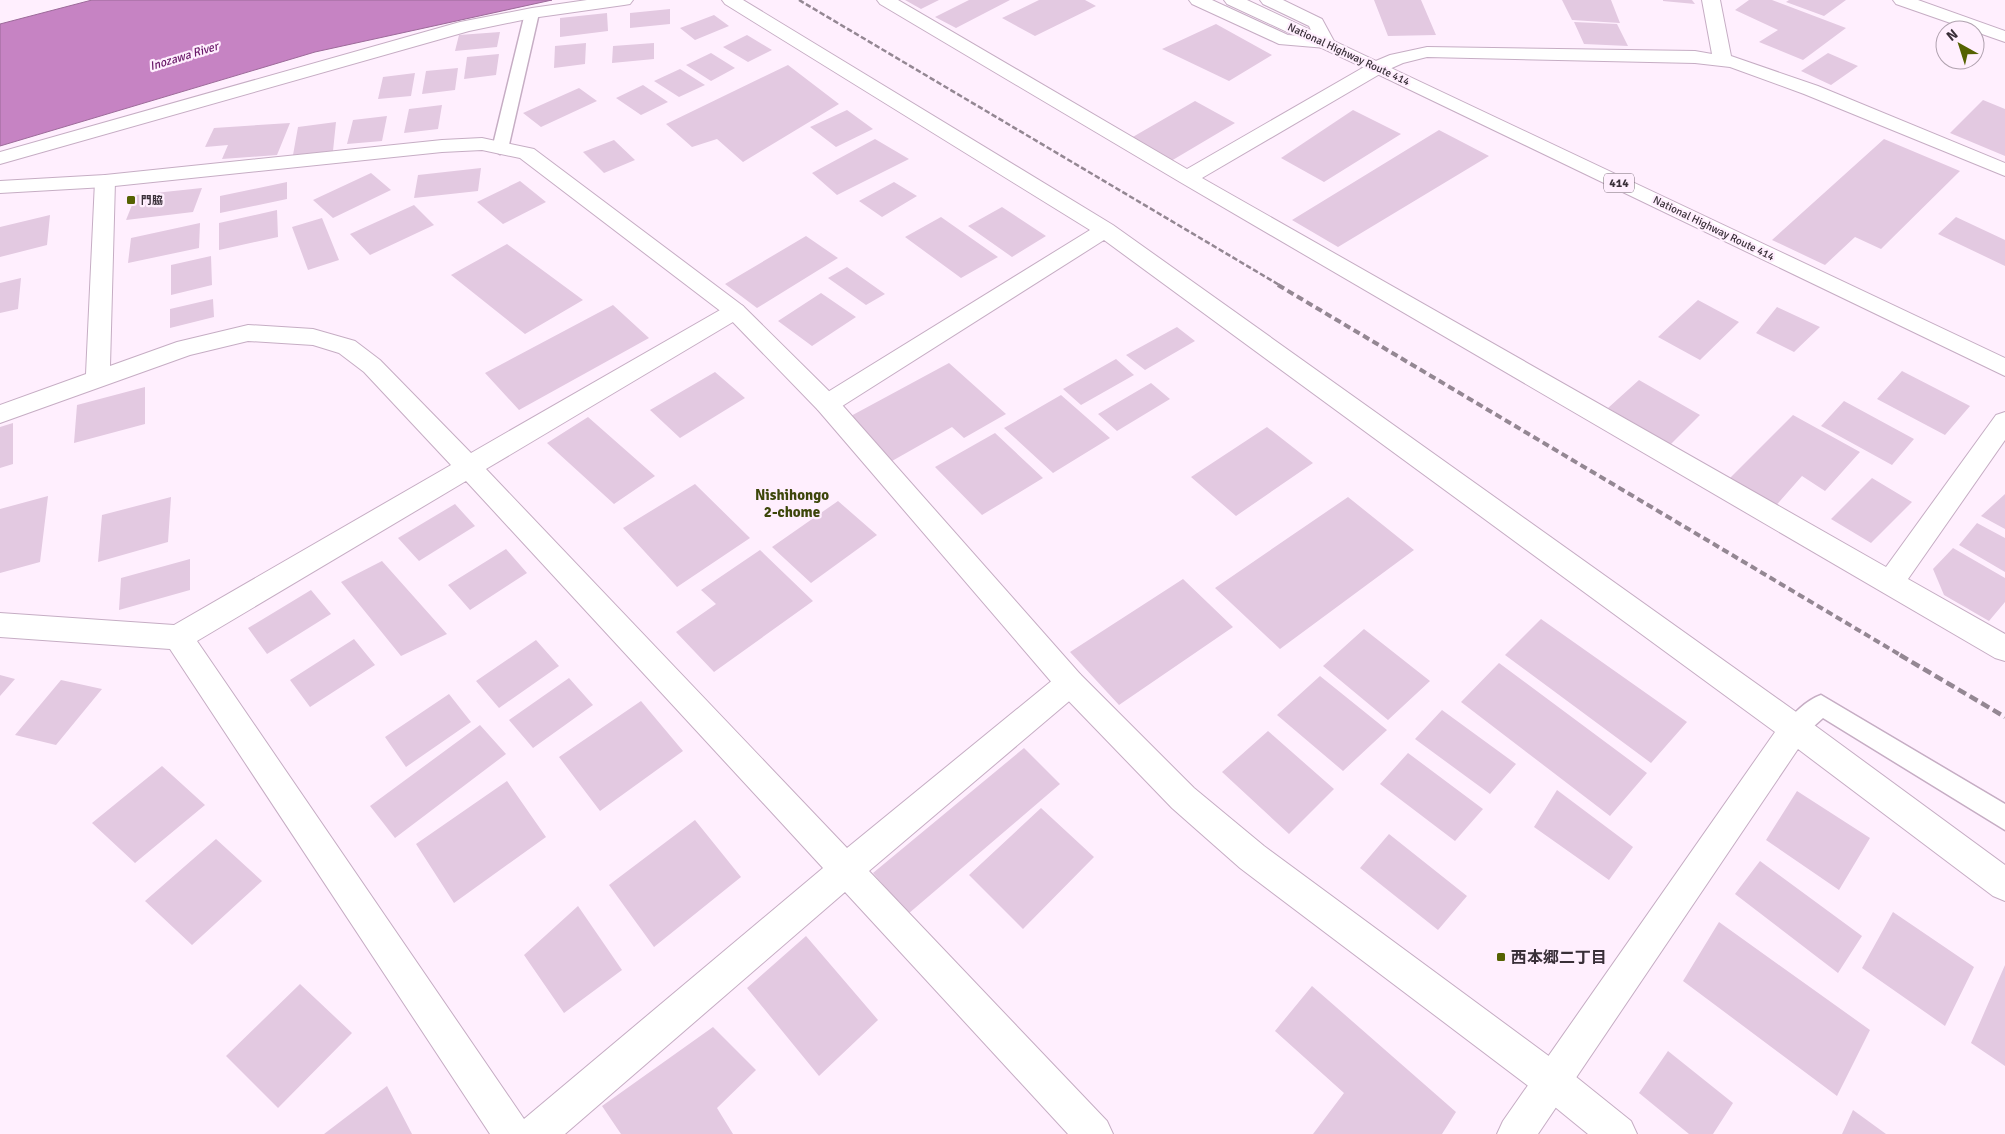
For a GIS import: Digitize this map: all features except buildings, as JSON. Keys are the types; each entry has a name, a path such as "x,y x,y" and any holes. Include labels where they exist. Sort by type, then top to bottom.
{"main road":[{"path":"0,158 466,26 532,13 624,0"},
{"path":"730,0 1105,230 1795,729 2005,885"},
{"path":"886,0 1187,178 2005,649"},
{"path":"1198,0 1285,40 1326,43"},
{"name":"National Highway Route 414","path":"1233,0 1378,67 2005,368"},
{"path":"1269,0 1316,23 1326,43"},
{"path":"1711,0 1723,61"},
{"path":"1902,0 2005,37"},
{"path":"1187,178 1378,67 1397,59 1427,52 1695,57 1733,62 1811,90 2005,170"},
{"path":"0,187 104,181 442,146 482,144 527,153 735,311 828,404 1070,683 1182,798 1252,857 1552,1081 1618,1134"},
{"path":"98,377 104,181"},
{"path":"828,404 1105,230"},
{"path":"0,625 178,637 735,311"},
{"path":"0,414 98,377 185,348 248,333 313,337 347,347 372,366 468,466 1094,1134"},
{"path":"1890,583 2005,421"},
{"path":"178,637 512,1134"},
{"path":"536,1134 847,869 1070,683"},
{"path":"1516,1134 1795,729"}],"lane":[{"path":"500,149 532,13"},
{"path":"1795,729 1821,705 2005,818"}],"water":[{"name":"Inozawa River","path":"92,0 552,0 315,52 0,146 0,24"}],"railway":[{"path":"799,0 1281,286"},
{"path":"1278,285 1902,656"},
{"path":"1900,655 2005,717"}],"place":[{"name":"門脇","path":"131,200"},
{"name":"西本郷二丁目","path":"1501,957"}],"district":[{"name":"Nishihongo 2-chome","path":"792,504"}]}
